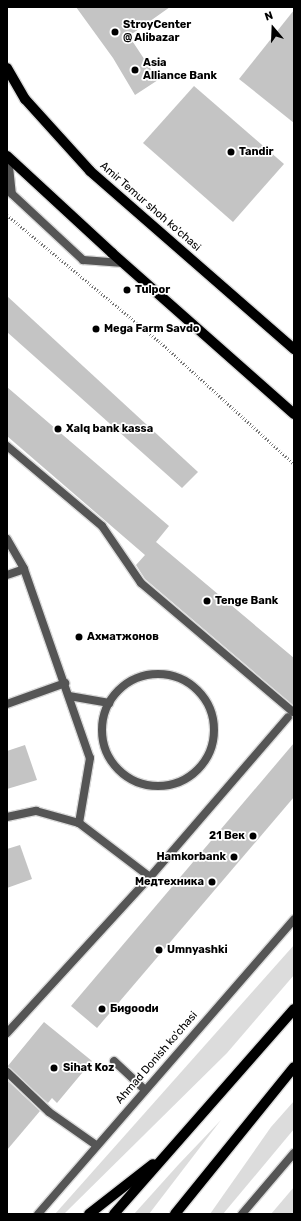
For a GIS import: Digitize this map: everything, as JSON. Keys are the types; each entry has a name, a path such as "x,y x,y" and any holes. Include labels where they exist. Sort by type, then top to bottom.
{"main road":[{"name":"Amir Temur shoh ko'chasi","path":"7,68 25,99 90,171 294,350"},
{"path":"8,156 123,263 294,414"},
{"path":"114,1214 294,1009"},
{"path":"175,1214 294,1067"},
{"path":"89,1214 173,1148"}],"street":[{"path":"8,156 12,194 83,260 123,263"},
{"path":"7,446 102,526 141,583 291,715 150,877 7,1033"},
{"path":"7,539 24,569 66,683 90,758 79,823"},
{"path":"7,575 24,569"},
{"path":"158,674 177,677 194,686 208,701 215,728 210,754 198,771 182,782 153,787 134,782 118,770 107,754 102,735 102,721 109,703 122,687 138,677 158,674"},
{"path":"7,704 66,683"},
{"path":"70,696 109,703"},
{"path":"7,817 36,812 79,823 150,877"},
{"name":"Ahmad Donish ko'chasi","path":"38,1214 96,1145 294,919"},
{"path":"114,1061 145,1090"},
{"path":"7,1072 49,1112 96,1145"},
{"path":"242,1214 294,1153"}],"path":[{"path":"7,215 159,341 294,464"}],"shaded area":[{"path":"294,945 294,975 227,1053 64,1214 55,1214"},
{"path":"294,1101 294,1129 223,1214 210,1214 271,1127"},
{"path":"221,1120 149,1214 134,1214 179,1164"},
{"path":"294,1187 294,1214 271,1214"}],"building":[{"path":"76,7 170,7 129,36 158,80 135,95 113,58"},
{"path":"294,10 294,123 239,79"},
{"path":"194,86 284,164 233,222 143,143"},
{"path":"7,296 198,472 182,488 7,332"},
{"path":"7,387 169,526 156,542 294,658 294,706 145,579 136,565 145,555 7,436"},
{"path":"294,743 294,797 97,1028 71,1006"},
{"path":"25,745 37,780 7,789 7,751"},
{"path":"20,845 32,879 7,888 7,849"},
{"path":"44,1022 92,1061 57,1103 52,1098 48,1103 7,1067"},
{"path":"7,1080 40,1111 7,1150"}],"place":[{"name":"StroyCenter @ Alibazar","path":"115,32"},
{"name":"Asia Alliance Bank","path":"135,70"},
{"name":"Tandir","path":"231,152"},
{"name":"Tulpor","path":"127,290"},
{"name":"Mega Farm Savdo","path":"96,329"},
{"name":"Xalq bank kassa","path":"58,429"},
{"name":"Tenge Bank","path":"207,601"},
{"name":"Ахматжонов","path":"79,637"},
{"name":"21 Век","path":"253,836"},
{"name":"Hamkorbank","path":"234,857"},
{"name":"Медтехника","path":"212,882"},
{"name":"Umnyashki","path":"159,950"},
{"name":"Биgoodи","path":"102,1009"},
{"name":"Sihat Koz","path":"54,1068"}]}
